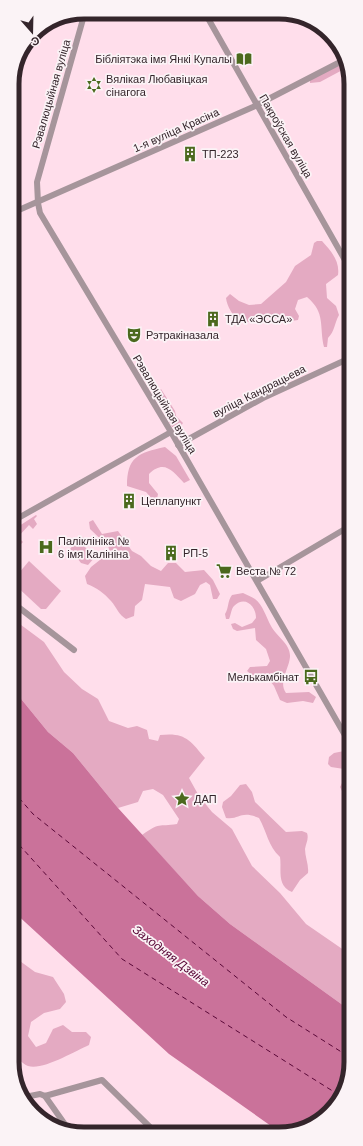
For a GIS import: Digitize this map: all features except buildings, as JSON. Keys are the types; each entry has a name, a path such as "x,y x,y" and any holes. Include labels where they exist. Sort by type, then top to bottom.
{"street":[{"name":"Рэвалюцыйная вуліца","path":"83,19 37,182 38,203 44,220 171,432 232,542 257,580 344,733"},
{"name":"Пакроўская вуліца","path":"207,19 344,259"},
{"name":"1-я вуліца Красіна","path":"19,210 256,105 340,62"},
{"name":"вуліца Кандрацьева","path":"178,445 263,398 344,361"},
{"path":"19,518 171,432"},
{"path":"257,580 344,529"},
{"path":"19,608 74,650"},
{"path":"29,1096 40,1094 45,1096 102,1080 150,1127"},
{"path":"45,1096 65,1125"}],"shaded area":[{"path":"341,63 343,70 320,82 310,83 310,78"},
{"path":"317,241 322,241 332,252 338,265 338,275 326,284 327,298 336,306 339,315 332,333 328,338 327,347 324,347 321,320 317,309 307,297 298,300 295,309 299,316 298,320 291,321 261,316 249,322 239,322 229,308 226,298 230,294 239,301 249,305 261,304 286,282 295,266 311,255 314,243"},
{"path":"161,389 175,411 176,416 183,423 180,427 172,427 155,395"},
{"path":"165,447 176,456 190,480 184,483 168,468 159,467 149,474 149,483 158,494 157,499 154,501 146,492 127,486 129,469 132,462 141,454"},
{"path":"36,515 37,516 34,519 37,524 33,529 29,525 19,536 19,526"},
{"path":"93,520 102,534 118,531 132,551 141,556 151,566 161,571 168,563 176,563 185,572 204,570 213,580 220,594 217,599 213,599 210,585 206,582 200,585 195,594 181,601 174,598 170,587 145,584 142,600 135,606 134,616 126,619 106,596 87,584 85,576 91,567 110,552 108,546 90,529 89,522"},
{"path":"83,537 88,541 84,546 95,557 88,565 81,563 70,549 78,539"},
{"path":"19,538 23,542 19,546"},
{"path":"29,561 61,591 46,609 41,609 19,589 19,573"},
{"path":"243,593 254,598 258,602 273,630 283,640 290,652 289,662 283,680 286,693 309,692 316,697 313,703 303,701 287,703 280,700 274,686 267,677 252,675 247,671 250,667 267,666 270,661 266,649 256,640 255,628 237,631 233,629 231,624 235,623 242,627 252,623 256,618 256,614 249,603 238,603 233,607 229,619 226,619 225,614 232,595"},
{"path":"19,623 44,642 64,672 82,689 98,699 109,721 128,728 137,726 147,730 149,739 158,741 160,735 168,734 181,736 191,742 200,752 205,758 189,778 199,796 212,812 232,829 252,866 280,893 306,924 344,950 344,1006 230,924 198,896 142,835 159,826 177,824 179,819 163,795 153,789 143,791 138,802 118,808 73,753 48,732 19,696"},
{"path":"344,751 344,769 331,767 328,764 329,757 334,753"},
{"path":"344,779 344,792 340,787"},
{"path":"246,784 252,792 255,802 286,832 302,831 308,835 305,849 308,873 300,880 292,892 284,886 281,877 280,857 270,844 259,818 244,815 234,818 226,818 222,807 223,802 231,796 240,785"},
{"path":"19,960 35,972 53,977 64,994 66,1002 60,1009 44,1013 31,1022 28,1036 36,1047 46,1043 53,1029 63,1025 72,1032 86,1032 91,1037 89,1045 67,1056 41,1066 27,1066 20,1061 19,1064 19,1012 21,1005 19,1004"}],"water":[{"name":"Заходняя Дзвіна","path":"19,696 48,732 73,753 118,808 198,896 230,924 344,1006 344,1066 342,1079 328,1105 319,1114 300,1124 272,1127 169,1054 19,916"}],"ferry route":[{"path":"19,798 33,814 286,1017 344,1054"},
{"path":"19,845 122,959 336,1093"}],"place":[{"name":"Бібліятэка імя Янкі Купалы","path":"244,59"},
{"name":"Вялікая Любавіцкая сінагога","path":"94,85"},
{"name":"ТП-223","path":"190,154"},
{"name":"ТДА «ЭССА»","path":"213,319"},
{"name":"Рэтракіназала","path":"134,335"},
{"name":"Цеплапункт","path":"129,501"},
{"name":"Паліклініка № 6 імя Калініна","path":"46,547"},
{"name":"РП-5","path":"171,553"},
{"name":"Веста № 72","path":"224,571"},
{"name":"Мелькамбінат","path":"311,677"},
{"name":"ДАП","path":"182,799"}]}
